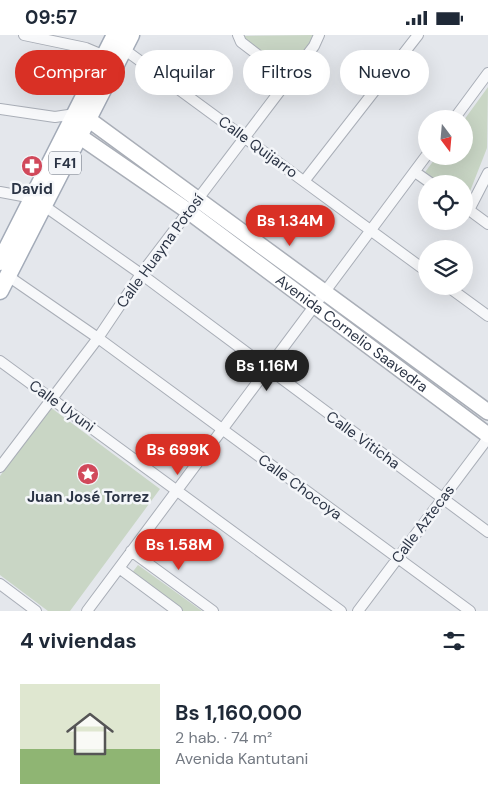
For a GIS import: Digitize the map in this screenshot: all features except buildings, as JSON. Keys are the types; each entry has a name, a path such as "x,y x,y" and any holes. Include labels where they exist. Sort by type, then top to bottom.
{"main road":[{"name":"F41","path":"111,50 120,40"},
{"name":"F41","path":"0,291 4,269 120,40"},
{"name":"F41","path":"77,124 89,95"}],"street":[{"path":"24,35 91,50"},
{"path":"238,35 242,42 252,50"},
{"name":"Calle Huayna Potosí","path":"311,50 319,35"},
{"path":"305,180 418,35"},
{"name":"Calle Quijarro","path":"120,40 245,138 305,180 418,265"},
{"path":"461,110 488,73"},
{"name":"Calle Huayna Potosí","path":"0,467 98,338 141,274 276,95"},
{"path":"0,109 55,117 77,124"},
{"path":"55,117 77,124"},
{"name":"Avenida Cornelio Saavedra","path":"77,124 198,198 488,413"},
{"name":"Avenida Cornelio Saavedra","path":"77,124 188,211 317,306 488,437"},
{"path":"87,611 222,429 317,306 419,165"},
{"path":"414,172 418,175"},
{"path":"473,197 488,173"},
{"path":"0,192 38,203"},
{"name":"Calle Viticha","path":"38,203 141,274 488,533"},
{"path":"473,213 488,224"},
{"name":"Calle Chocoya","path":"4,269 470,611"},
{"path":"459,295 488,316"},
{"name":"Calle Uyuni","path":"0,361 342,611"},
{"name":"Calle Aztecas","path":"358,611 488,437"},
{"path":"131,551 213,611"},
{"path":"118,568 177,611"},
{"path":"0,584 36,611"}],"green space":[{"path":"315,35 304,50 259,50 240,36"},
{"path":"488,87 487,148 473,184 473,175 423,175 430,165 473,165 473,110 471,110"},
{"path":"50,407 160,489 70,611 48,611 0,575 0,476"},
{"path":"138,565 202,611 183,611 131,574"}],"place":[{"name":"David","path":"32,166"},
{"name":"Juan José Torrez","path":"88,474"}]}
